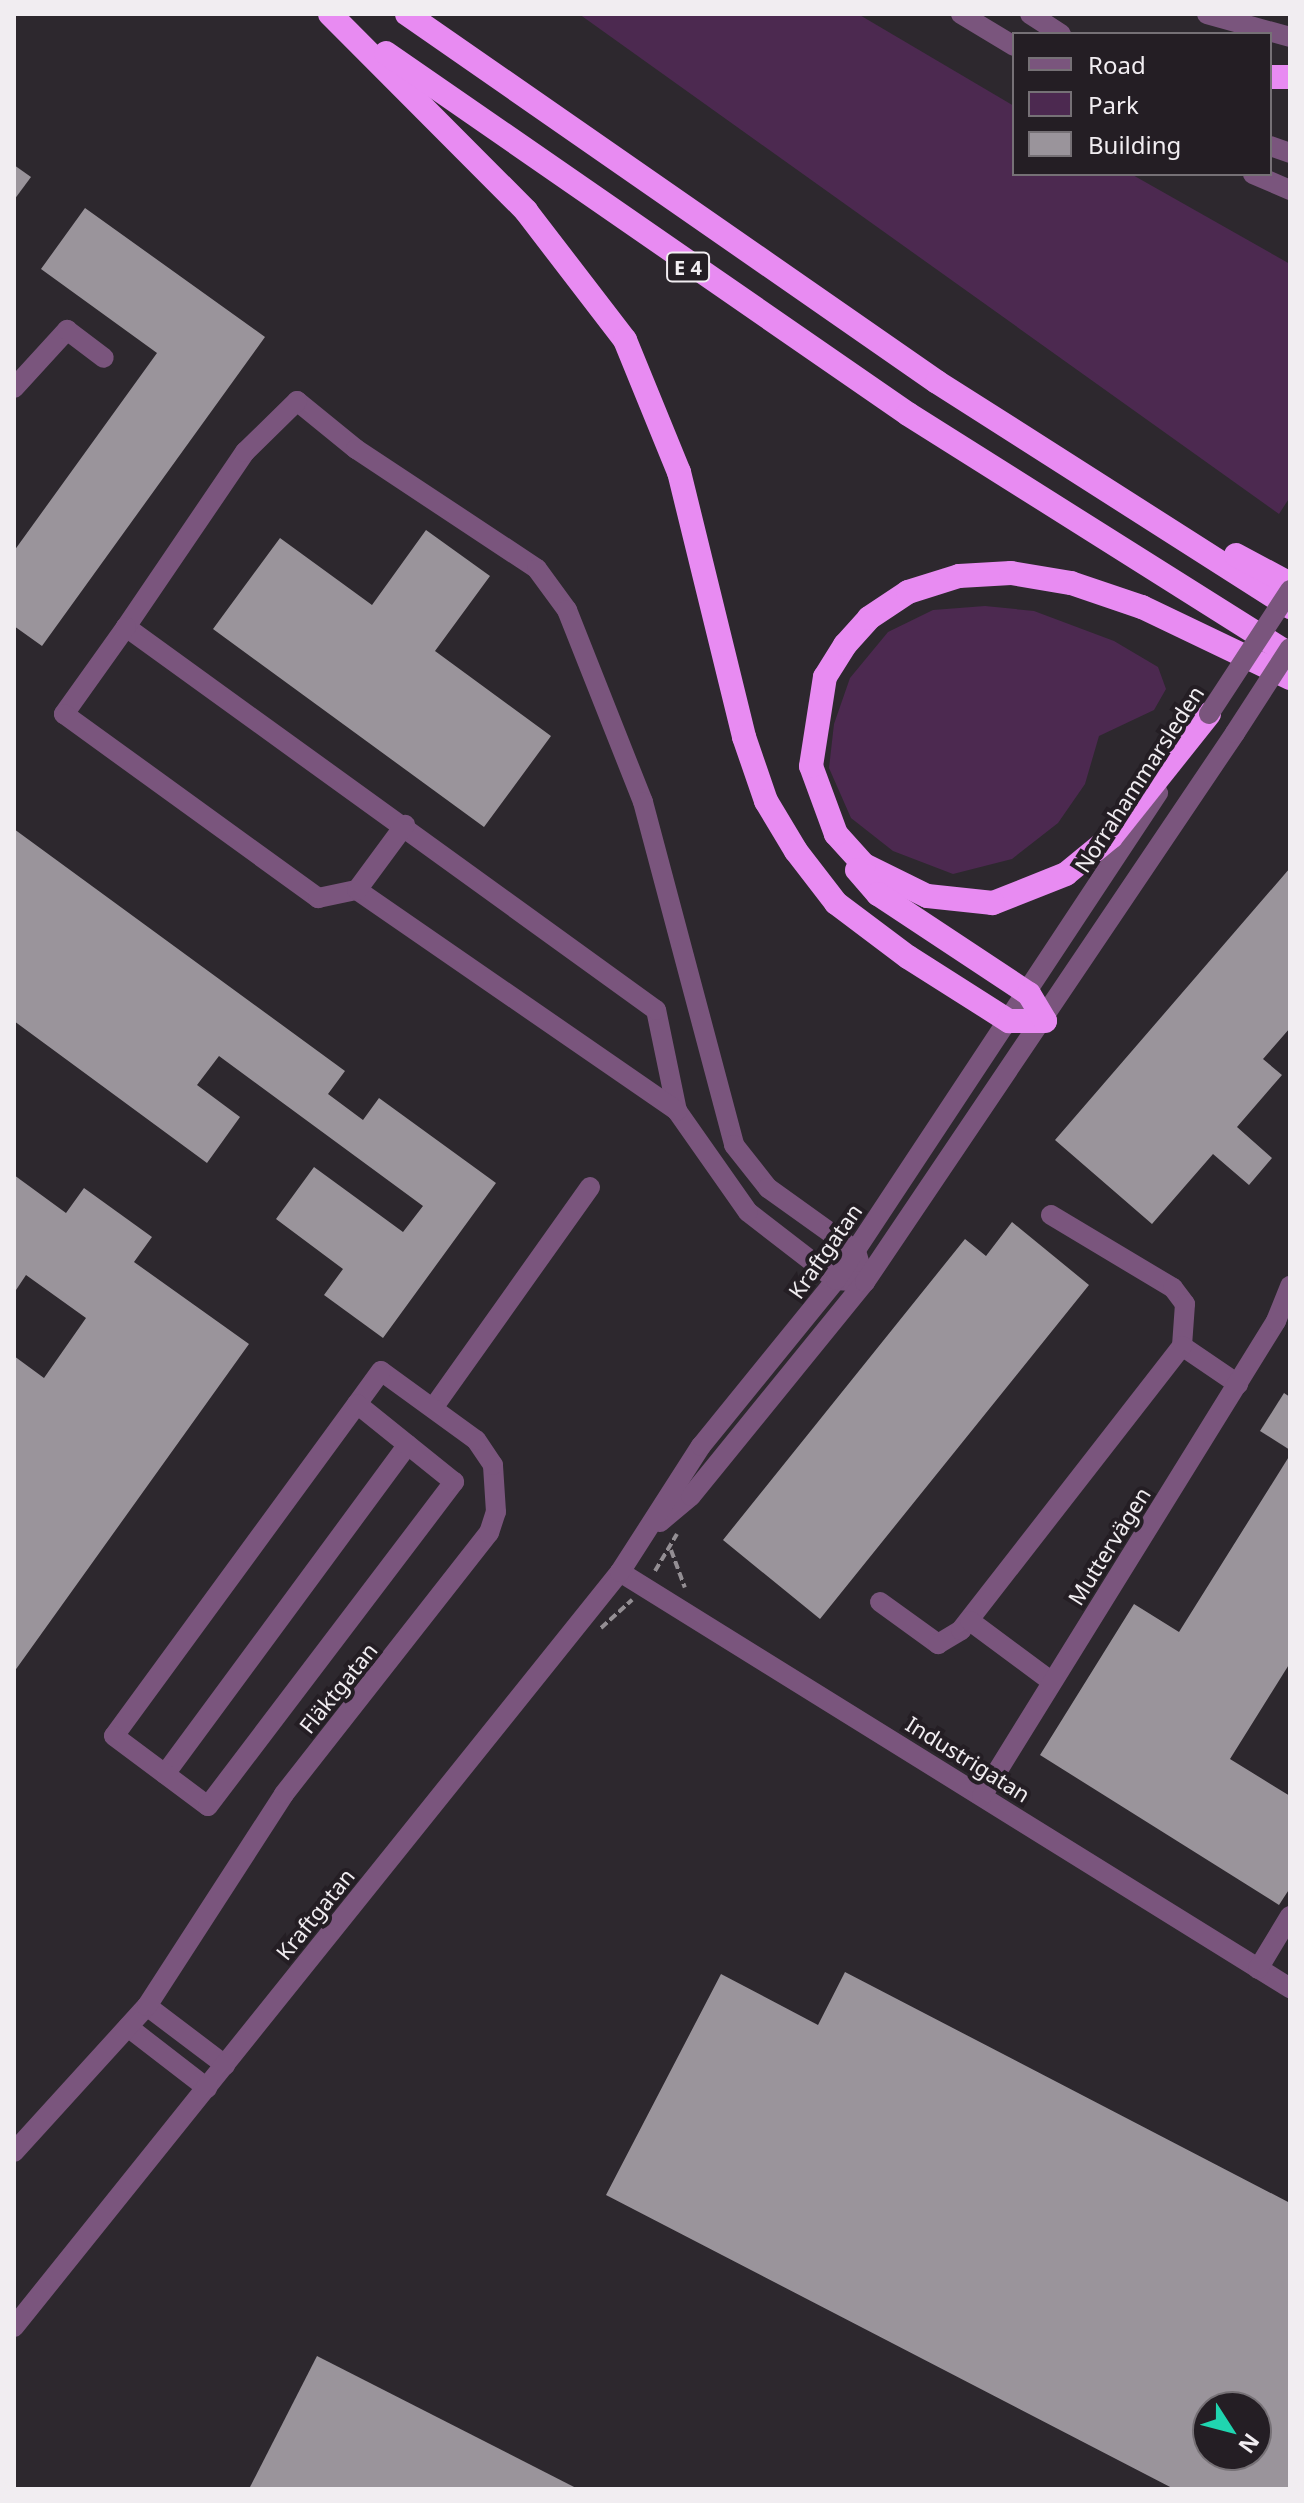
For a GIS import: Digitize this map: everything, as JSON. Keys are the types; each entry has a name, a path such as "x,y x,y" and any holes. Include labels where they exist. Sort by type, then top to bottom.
{"highway":[{"name":"E 4","path":"331,14 581,194 908,414 1290,655"},
{"path":"331,14 526,211 625,340 679,472 744,737 766,801 796,851 836,903 1009,1021 1045,1021"},
{"name":"E 4","path":"407,14 602,155 1078,473 1290,607"},
{"path":"1078,473 1290,584"},
{"path":"1045,1021 1029,994 878,894 836,834 811,766 825,677 869,618 908,592 959,576 1011,573 1071,583 1142,607 1290,678"},
{"path":"836,834 864,865 927,896 993,903 1030,894 1111,837 1209,714"}],"street":[{"path":"961,14 1012,45"},
{"path":"1030,14 1058,32"},
{"path":"1207,14 1272,32"},
{"path":"1260,177 1290,193"},
{"path":"14,388 67,330 104,358"},
{"path":"357,890 677,1111 748,1212 836,1280 865,1282 856,1251 768,1188 734,1145 643,802 567,610 537,569 356,449 297,401 245,452 64,714 318,898 357,890 405,825"},
{"name":"Norrahammarsleden","path":"1029,994 1290,590"},
{"path":"126,627 405,825 656,1010 677,1111"},
{"path":"1045,1021 1290,648"},
{"name":"Kraftgatan","path":"14,2327 620,1572 651,1530 701,1446 836,1280 1029,994"},
{"name":"Kraftgatan","path":"651,1530 691,1496 865,1282 1045,1021"},
{"path":"433,1408 590,1187"},
{"path":"880,1602 938,1644 970,1621 1182,1346 1185,1304 1173,1288 1051,1215"},
{"name":"Muttervägen","path":"982,1796 1238,1384 1276,1321 1290,1286"},
{"path":"1182,1346 1238,1384"},
{"name":"Fläktgatan","path":"14,2152 147,2006 284,1794 489,1533 496,1512 493,1465 476,1440 381,1371 357,1404"},
{"path":"357,1404 408,1445 454,1482 208,1806 114,1736 357,1404"},
{"path":"165,1774 408,1445"},
{"name":"Industrigatan","path":"620,1572 1290,1988"},
{"path":"970,1621 1052,1682"},
{"path":"1258,1969 1290,1916"},
{"path":"147,2006 225,2065"},
{"path":"128,2027 207,2088"}],"green space":[{"path":"579,14 858,14 1012,105 1012,176 1135,176 1290,264 1290,497 1279,514"},
{"path":"985,606 1034,611 1114,641 1158,667 1166,689 1154,710 1099,736 1085,784 1058,823 1012,859 953,874 893,851 851,818 829,768 834,724 850,678 888,632 933,610"}],"building":[{"path":"14,165 31,177 14,200"},
{"path":"85,208 265,337 42,646 14,626 14,551 157,353 41,269"},
{"path":"426,530 490,576 435,651 551,736 484,827 213,629 280,538 372,605"},
{"path":"14,829 345,1071 328,1094 363,1120 379,1098 496,1183 383,1338 324,1295 343,1269 276,1219 314,1167 403,1232 423,1206 219,1056 197,1085 240,1117 207,1163 14,1021"},
{"path":"1290,868 1290,1028 1263,1059 1282,1075 1237,1127 1272,1158 1249,1185 1213,1154 1152,1224 1055,1140"},
{"path":"14,1175 66,1213 84,1188 152,1237 134,1262 249,1344 14,1672 14,1356 44,1378 86,1318 26,1275 14,1293"},
{"path":"1012,1222 1089,1285 820,1619 723,1540 965,1239 986,1256"},
{"path":"1284,1393 1290,1397 1290,1450 1260,1431"},
{"path":"1290,1455 1290,1663 1230,1759 1290,1796 1290,1888 1279,1905 1040,1755 1134,1604 1179,1632"},
{"path":"845,1972 1290,2203 1290,2489 1174,2489 606,2195 721,1974 818,2025"},
{"path":"317,2356 578,2489 249,2489"}]}
